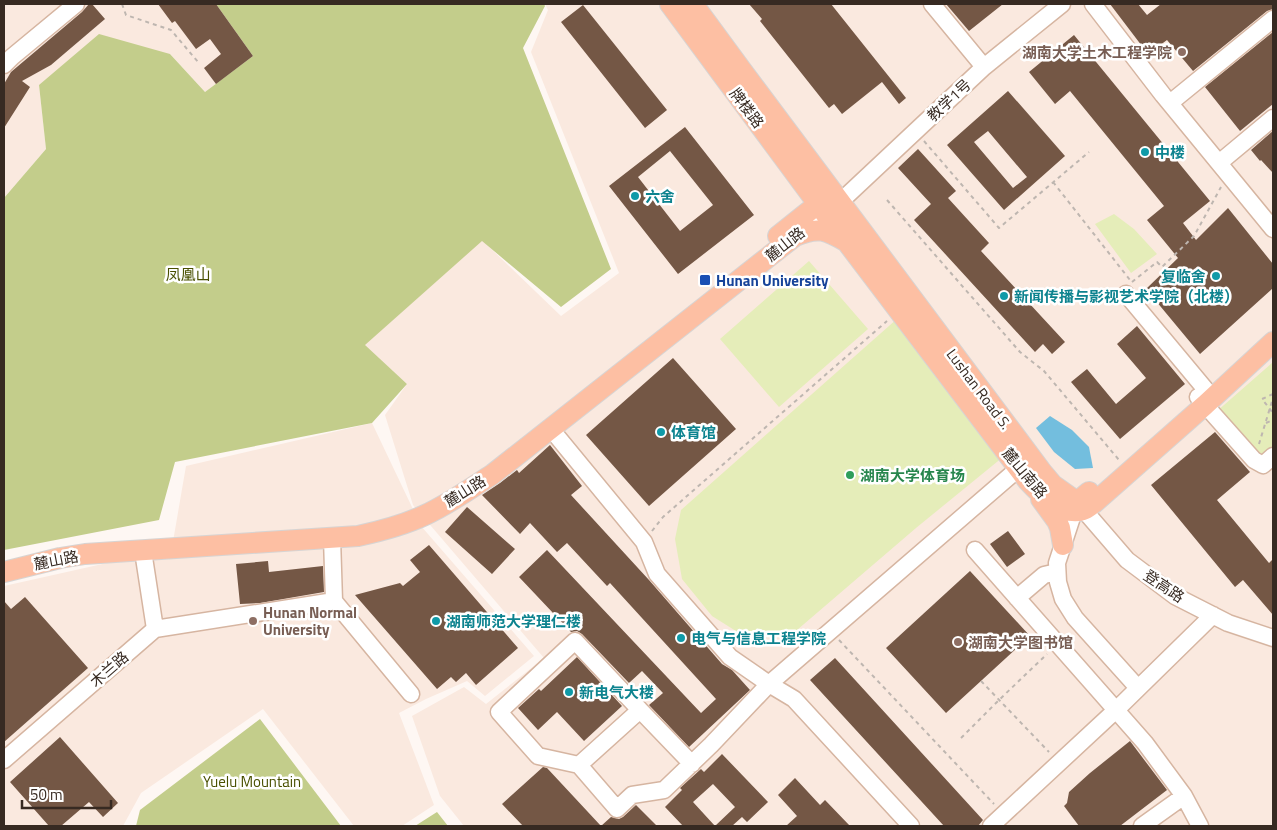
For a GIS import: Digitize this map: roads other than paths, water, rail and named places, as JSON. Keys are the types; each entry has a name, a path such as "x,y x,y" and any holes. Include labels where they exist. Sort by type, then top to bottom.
{"main road":[{"name":"牌楼路","path":"670,4 798,177 829,203"},
{"name":"牌楼路","path":"693,4 829,203"},
{"path":"798,177 802,187 802,205 792,232 817,230 835,235 848,242"},
{"name":"麓山路","path":"4,560 101,543 351,527 370,523 409,510 444,493 486,466 829,203"},
{"name":"麓山南路","path":"829,203 848,242 1038,492 1059,507 1078,508"},
{"name":"Lushan Road S.","path":"829,203 1042,472 1078,508"},
{"name":"麓山路","path":"4,572 69,556 85,554 358,536 405,524 426,515 493,474 551,429 792,232"},
{"path":"1078,508 1104,494 1273,327"},
{"path":"1078,508 1122,464 1273,342"},
{"path":"1024,474 1057,521 1063,545"}],"street":[{"path":"4,65 76,4"},
{"path":"932,4 984,67"},
{"name":"教学1号","path":"829,203 916,131 984,67 1062,4"},
{"path":"1093,4 1170,103 1273,229"},
{"path":"1170,103 1273,19"},
{"path":"1223,168 1273,118"},
{"path":"1129,288 1203,397 1254,460 1263,465 1273,456"},
{"path":"551,429 644,542 657,574 730,657 794,699 911,826"},
{"path":"692,764 575,642 499,712 538,756 578,765 617,809 632,795 664,790 692,764 769,684 1024,474"},
{"path":"1078,508 1057,563 1058,582 1063,599 1074,618 1138,688"},
{"name":"登高路","path":"1078,508 1127,560 1175,596 1228,623 1273,638"},
{"path":"332,538 334,600 412,694"},
{"path":"975,550 1144,742 1184,796 1200,826"},
{"path":"143,551 155,629 334,600"},
{"path":"1017,598 1044,575 1057,572"},
{"path":"991,826 1116,710 1213,615"},
{"name":"木兰路","path":"4,760 155,629"},
{"path":"578,765 640,710"},
{"path":"1142,826 1184,796"}],"water":[{"path":"1050,416 1072,430 1089,447 1093,468 1075,469 1054,452 1036,428"}],"place":[{"name":"湖南大学土木工程学院","path":"1182,52"},
{"name":"中楼","path":"1145,152"},
{"name":"六舍","path":"635,196"},
{"name":"复临舍","path":"1216,276"},
{"name":"Hunan University","path":"705,280"},
{"name":"新闻传播与影视艺术学院（北楼）","path":"1004,296"},
{"name":"体育馆","path":"661,432"},
{"name":"湖南大学体育场","path":"850,475"},
{"name":"Hunan Normal University","path":"253,621"},
{"name":"湖南师范大学理仁楼","path":"436,621"},
{"name":"电气与信息工程学院","path":"681,638"},
{"name":"湖南大学图书馆","path":"958,642"},
{"name":"新电气大楼","path":"569,692"}],"park label":[{"name":"凤凰山","path":"188,274"},
{"name":"Yuelu Mountain","path":"252,781"}]}
